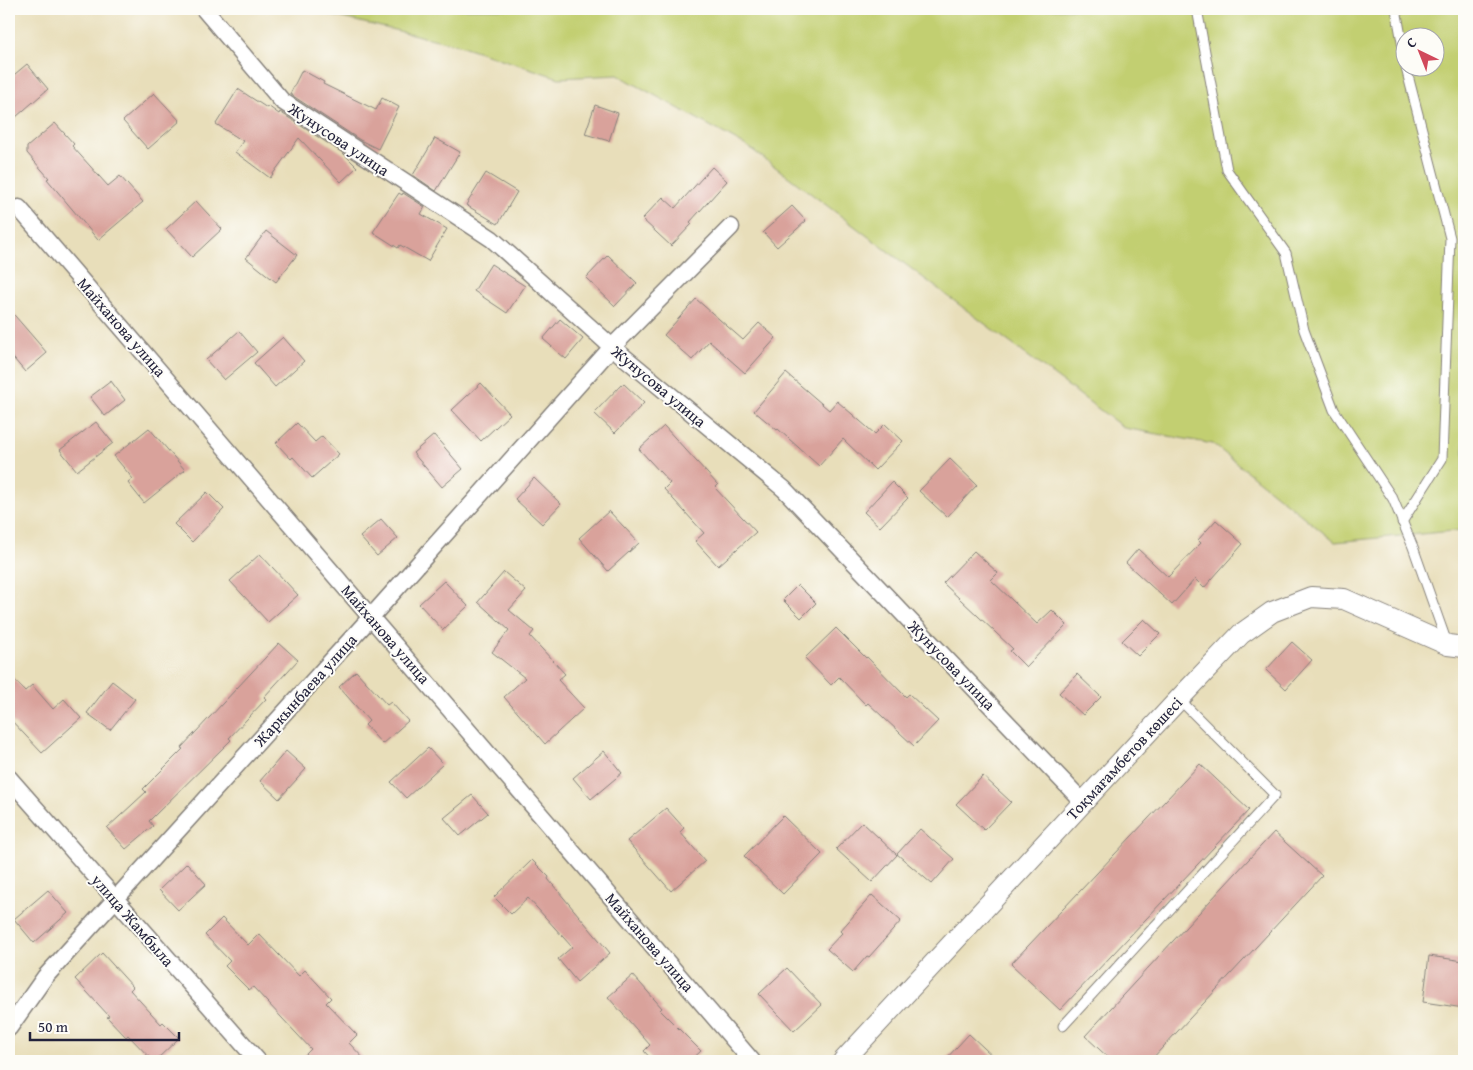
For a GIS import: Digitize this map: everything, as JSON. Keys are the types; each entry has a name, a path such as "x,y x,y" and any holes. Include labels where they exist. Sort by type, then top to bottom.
{"street":[{"name":"Жунусова улица","path":"204,9 282,101 492,239 612,347 784,489 1083,802"},
{"name":"Майханова улица","path":"14,209 371,617 752,1061"},
{"name":"Жаркынбаева улица","path":"9,1028 45,977 612,347 731,227"},
{"name":"Тоқмағамбетов көшесі","path":"843,1061 1241,634 1272,612 1311,597 1344,599 1456,646"},
{"name":"улица Жамбыла","path":"9,778 258,1061"}],"lane":[{"path":"1197,9 1227,170 1286,254 1304,330 1334,410 1393,499 1456,646"},
{"path":"1396,9 1399,28"},
{"path":"1402,522 1442,459 1450,238 1409,78"},
{"path":"1063,1026 1275,795 1179,699"}],"green space":[{"path":"304,9 1464,9 1464,530 1335,542 1213,444 1124,428 750,148 618,75 559,78 459,45"}],"building":[{"path":"27,64 48,89 16,117 9,110 9,79"},
{"path":"302,70 324,82 323,84 376,110 382,98 399,107 378,149 360,140 290,94"},
{"path":"238,89 267,108 268,106 279,114 280,112 344,154 357,167 341,182 299,138 270,178 235,152 243,141 216,124"},
{"path":"154,93 180,121 148,149 123,121"},
{"path":"595,105 618,113 609,141 585,134"},
{"path":"55,123 74,144 72,146 108,186 120,176 143,202 98,240 27,153 27,147"},
{"path":"435,138 460,152 436,191 413,175"},
{"path":"712,167 727,181 690,222 692,224 671,246 642,219 663,197 675,208"},
{"path":"486,173 517,192 498,224 466,205"},
{"path":"399,193 402,195 403,193 425,207 421,214 447,229 428,261 400,245 398,248 373,232"},
{"path":"196,201 222,229 192,257 166,229"},
{"path":"792,206 806,221 777,247 763,232"},
{"path":"266,231 297,255 276,282 246,258"},
{"path":"608,255 637,283 615,306 586,278"},
{"path":"491,264 525,286 507,313 474,291"},
{"path":"696,299 743,340 759,323 776,338 745,373 709,341 692,360 664,335"},
{"path":"9,309 47,353 25,372 9,353"},
{"path":"560,319 583,339 566,359 543,339"},
{"path":"239,331 257,352 224,380 206,360"},
{"path":"283,337 304,361 275,387 254,363"},
{"path":"786,373 829,410 837,401 875,434 885,424 903,441 875,470 843,439 819,466 778,429 754,411"},
{"path":"111,381 125,400 105,416 90,397"},
{"path":"481,383 510,414 481,441 452,410"},
{"path":"623,383 644,403 615,433 594,413"},
{"path":"96,422 113,443 77,471 60,450"},
{"path":"297,423 315,442 322,436 339,454 312,478 293,457 291,459 276,443"},
{"path":"664,426 718,485 715,488 756,532 718,566 695,541 704,533 664,489 670,483 639,449"},
{"path":"149,428 185,470 144,503 128,483 133,479 114,456"},
{"path":"434,435 463,469 442,487 413,453"},
{"path":"950,459 977,485 947,517 919,491"},
{"path":"534,478 561,504 542,524 515,499"},
{"path":"892,482 908,498 880,527 864,512"},
{"path":"207,492 224,509 192,542 174,524"},
{"path":"609,511 639,543 608,571 579,538"},
{"path":"381,519 398,538 377,556 360,537"},
{"path":"1216,520 1243,544 1204,588 1195,579 1172,605 1126,563 1138,549 1168,577 1201,543 1198,540"},
{"path":"974,551 998,573 991,580 1037,624 1052,610 1067,625 1026,667 1010,651 1013,649 943,583"},
{"path":"260,554 298,595 268,622 230,581"},
{"path":"504,572 526,591 509,610 534,631 530,636 565,674 558,680 584,708 545,744 504,697 525,678 492,652 509,630 478,602"},
{"path":"444,581 468,606 443,630 419,604"},
{"path":"798,585 816,603 801,618 783,600"},
{"path":"1144,619 1160,634 1138,656 1122,641"},
{"path":"836,628 906,697 909,694 938,721 914,746 868,703 866,705 839,677 831,685 805,658"},
{"path":"1292,642 1312,660 1286,689 1266,670"},
{"path":"279,643 298,660 264,697 266,699 229,738 231,740 149,821 153,826 126,849 107,828 146,792 143,789 183,749 181,748"},
{"path":"356,671 387,705 391,702 408,721 382,744 365,725 369,721 339,687"},
{"path":"9,674 25,691 32,685 53,709 64,699 81,718 42,753 9,718"},
{"path":"1077,674 1101,697 1083,715 1059,693"},
{"path":"112,681 135,699 110,730 87,713"},
{"path":"428,748 443,764 406,798 391,782"},
{"path":"286,751 306,769 279,799 260,781"},
{"path":"604,751 622,773 591,799 573,778"},
{"path":"1200,764 1249,810 1060,1010 1011,964"},
{"path":"983,776 1011,802 984,830 956,804"},
{"path":"472,795 488,813 460,836 444,818"},
{"path":"666,808 684,828 680,832 705,861 671,891 627,841"},
{"path":"783,816 822,854 783,894 744,856"},
{"path":"862,822 897,855 872,882 836,849"},
{"path":"920,829 954,859 932,884 897,854"},
{"path":"1274,832 1322,876 1150,1061 1112,1061 1085,1036"},
{"path":"532,860 549,877 548,879 610,953 577,982 558,959 572,947 528,898 511,914 494,897"},
{"path":"187,863 206,884 178,910 159,890"},
{"path":"48,890 68,913 34,943 14,919"},
{"path":"872,895 901,921 853,972 827,949 842,933 840,931"},
{"path":"222,918 248,945 259,934 299,976 305,970 331,998 326,1003 357,1035 349,1043 366,1061 299,1061 311,1049 253,987 249,990 225,966 230,961 205,935"},
{"path":"102,953 133,987 130,990 161,1024 163,1022 179,1038 155,1061 128,1035 126,1037 75,979"},
{"path":"1429,956 1464,961 1464,1008 1423,1002"},
{"path":"787,968 822,1005 794,1031 759,994"},
{"path":"633,975 662,1008 660,1010 701,1051 690,1061 653,1061 644,1051 650,1045 608,997"},
{"path":"969,1034 998,1061 944,1061"}]}
